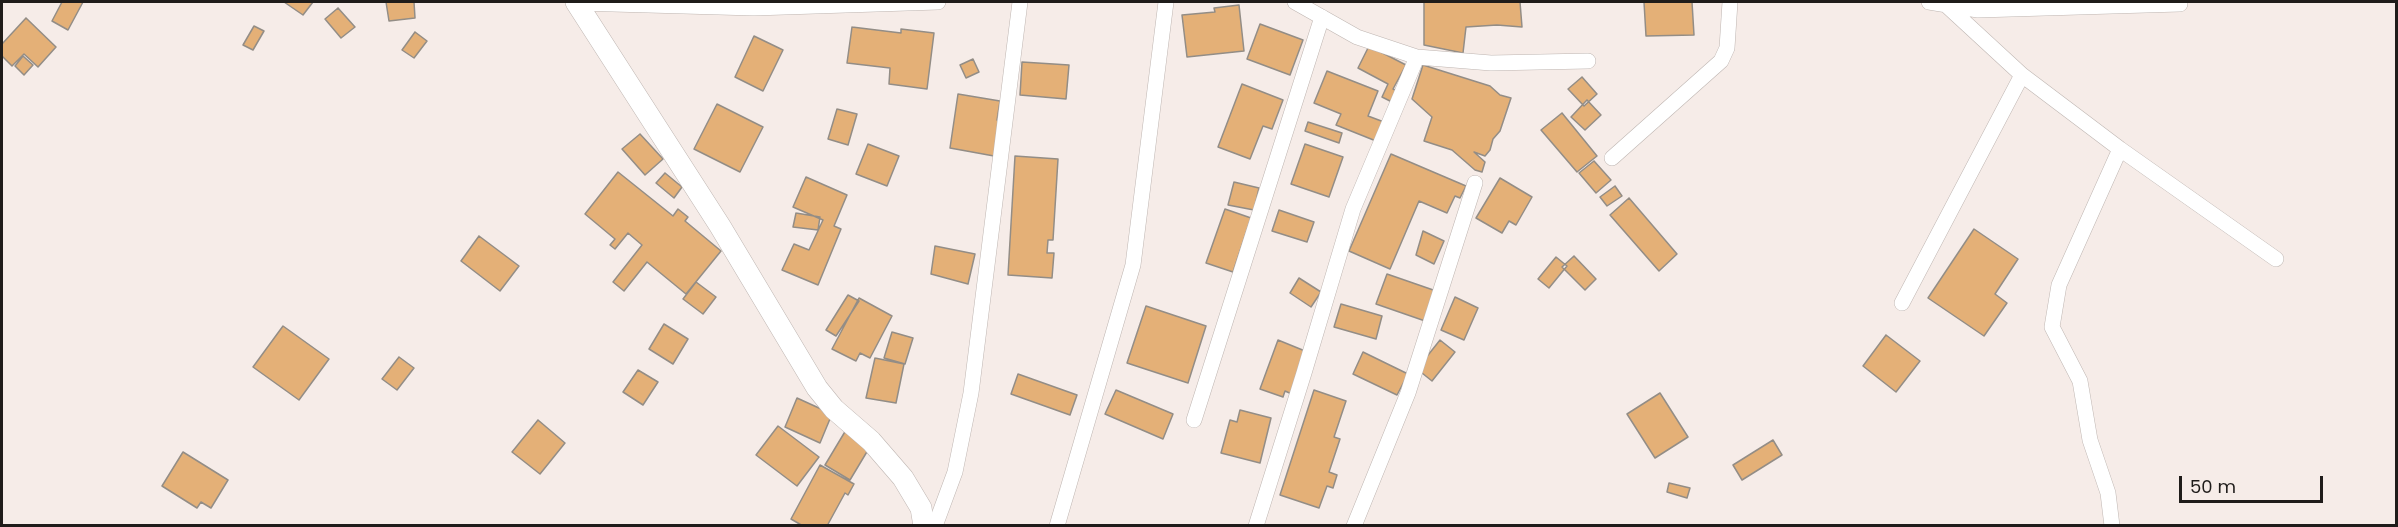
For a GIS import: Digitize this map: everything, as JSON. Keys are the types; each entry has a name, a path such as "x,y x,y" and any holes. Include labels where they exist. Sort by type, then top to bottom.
{"main road":[{"path":"576,2 720,226 817,388 834,409 871,441 903,478 921,508 924,525"}],"street":[{"path":"576,2 754,8 938,2"},
{"path":"935,525 955,472 971,393 1020,2"},
{"path":"1057,525 1133,265 1166,2"},
{"path":"1295,2 1357,37 1418,57 1491,63 1588,61"},
{"path":"1612,158 1721,61 1727,48 1730,2"},
{"path":"1929,2 1978,10 2180,4"},
{"path":"1946,3 2022,75 2120,149 2276,259"},
{"path":"1194,420 1322,17"},
{"path":"1256,525 1353,209 1418,57"},
{"path":"1902,303 2022,75"},
{"path":"2112,525 2108,494 2090,440 2080,381 2052,327 2059,285 2120,149"},
{"path":"1354,525 1408,393 1474,183"}],"building":[{"path":"62,2 83,2 68,30 52,21"},
{"path":"284,2 313,2 303,15"},
{"path":"386,2 414,2 415,18 389,21"},
{"path":"1424,2 1520,2 1522,27 1497,25 1466,27 1463,53 1424,45"},
{"path":"1644,2 1692,2 1694,35 1646,36"},
{"path":"1239,5 1244,51 1187,57 1182,15 1215,12 1214,8"},
{"path":"338,8 355,27 341,38 325,19"},
{"path":"26,18 56,47 38,67 24,54 12,66 2,56 2,44"},
{"path":"1260,24 1303,40 1290,75 1247,59"},
{"path":"254,26 264,31 253,50 243,45"},
{"path":"852,27 901,33 901,29 934,33 927,89 889,84 890,68 847,63"},
{"path":"415,32 427,41 414,58 402,50"},
{"path":"754,36 783,50 763,91 735,77"},
{"path":"1369,46 1406,65 1393,89 1399,92 1394,103 1382,97 1388,84 1358,68"},
{"path":"23,56 33,65 24,75 15,66"},
{"path":"973,59 979,72 966,78 960,65"},
{"path":"1022,62 1069,65 1066,99 1020,95"},
{"path":"1423,65 1490,86 1500,95 1511,98 1500,131 1493,139 1490,150 1485,156 1474,152 1485,162 1482,172 1475,170 1452,150 1424,141 1432,117 1412,99"},
{"path":"1327,71 1378,91 1368,116 1384,122 1376,141 1336,125 1341,114 1314,103"},
{"path":"1582,77 1597,94 1584,106 1568,89"},
{"path":"1242,84 1283,100 1272,129 1263,126 1250,159 1218,147"},
{"path":"958,94 1000,101 997,120 1000,121 994,156 950,148"},
{"path":"1587,100 1601,115 1585,130 1571,117"},
{"path":"717,104 763,127 740,172 694,149"},
{"path":"837,109 857,114 848,145 828,139"},
{"path":"1562,113 1597,156 1577,172 1541,130"},
{"path":"1308,122 1342,133 1339,143 1305,131"},
{"path":"640,134 663,159 645,175 622,149"},
{"path":"868,144 899,156 887,186 856,174"},
{"path":"1305,144 1343,157 1329,197 1291,184"},
{"path":"1391,154 1466,186 1460,198 1455,196 1447,213 1419,201 1390,269 1349,251"},
{"path":"1015,156 1058,159 1053,240 1048,240 1047,253 1054,253 1052,278 1008,275"},
{"path":"1594,161 1611,180 1596,193 1579,173"},
{"path":"618,172 673,216 678,209 688,217 685,221 721,251 686,294 647,262 624,291 613,282 642,245 628,233 615,249 610,245 615,239 585,214"},
{"path":"665,173 682,187 674,198 656,183"},
{"path":"806,177 847,195 834,226 841,229 818,285 782,270 794,244 809,250 823,220 793,207"},
{"path":"1500,178 1532,197 1516,225 1509,221 1502,233 1476,218"},
{"path":"1234,182 1259,188 1254,210 1228,205"},
{"path":"1615,186 1622,196 1607,206 1600,197"},
{"path":"1629,198 1677,254 1659,271 1610,215"},
{"path":"1225,209 1251,218 1233,272 1206,263"},
{"path":"1279,210 1314,222 1307,242 1272,231"},
{"path":"796,213 820,217 818,230 793,227"},
{"path":"1974,229 2018,259 1995,294 2007,303 1984,336 1928,298"},
{"path":"1423,231 1444,241 1434,264 1416,255"},
{"path":"479,236 519,266 500,291 461,261"},
{"path":"935,246 975,254 968,284 931,274"},
{"path":"1574,256 1596,279 1585,290 1562,267"},
{"path":"1556,257 1567,266 1549,288 1538,279"},
{"path":"1387,274 1439,292 1428,322 1376,304"},
{"path":"1299,278 1321,292 1311,307 1290,293"},
{"path":"696,282 716,297 703,314 683,299"},
{"path":"848,295 859,301 836,336 826,330"},
{"path":"1455,297 1478,308 1464,340 1441,330"},
{"path":"859,298 892,316 870,358 860,353 856,361 832,349"},
{"path":"1341,304 1382,316 1376,339 1334,327"},
{"path":"1146,306 1206,326 1188,383 1127,363"},
{"path":"664,324 688,339 673,364 649,349"},
{"path":"283,326 329,359 299,400 253,367"},
{"path":"892,332 913,338 905,364 884,358"},
{"path":"1886,335 1920,361 1896,392 1863,366"},
{"path":"1278,340 1305,351 1294,395 1285,391 1283,397 1260,389"},
{"path":"1440,340 1455,352 1432,381 1417,369"},
{"path":"1363,352 1408,374 1397,395 1353,374"},
{"path":"399,357 414,368 397,390 382,379"},
{"path":"875,358 904,364 896,403 866,398"},
{"path":"638,370 658,382 643,405 623,392"},
{"path":"1018,374 1077,395 1070,415 1011,394"},
{"path":"1116,390 1173,414 1163,439 1105,414"},
{"path":"1314,390 1346,401 1334,437 1340,439 1329,472 1337,475 1333,488 1327,486 1319,508 1280,495"},
{"path":"1660,393 1688,437 1655,458 1627,414"},
{"path":"797,398 832,414 820,443 785,427"},
{"path":"1240,410 1271,418 1260,463 1221,453 1230,420 1237,422"},
{"path":"538,420 565,443 540,474 512,452"},
{"path":"778,426 819,457 797,486 756,455"},
{"path":"846,430 871,445 850,480 825,465"},
{"path":"1773,440 1782,455 1742,480 1733,465"},
{"path":"183,452 228,480 211,508 201,502 197,508 162,486"},
{"path":"820,465 854,484 848,495 845,493 827,526 803,526 791,519"},
{"path":"1669,483 1690,488 1687,498 1667,492"}]}
